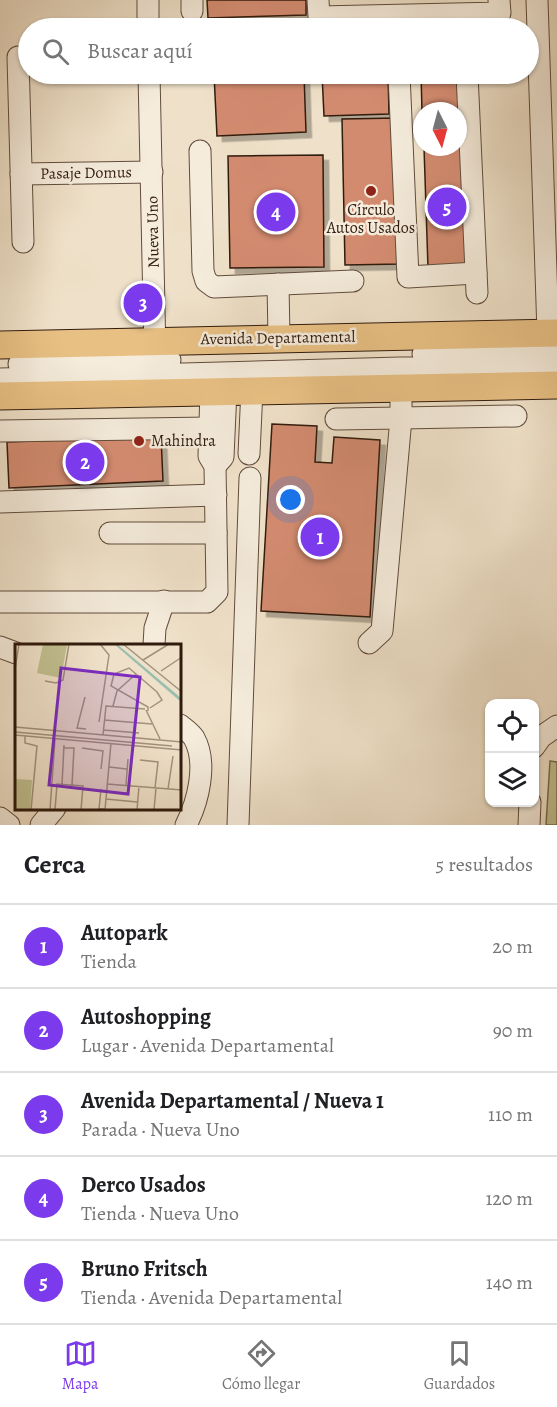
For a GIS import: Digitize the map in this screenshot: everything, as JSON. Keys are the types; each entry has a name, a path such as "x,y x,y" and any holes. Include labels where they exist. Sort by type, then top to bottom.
{"main road":[{"name":"Avenida Departamental","path":"0,396 155,367 279,338 554,339"},
{"name":"Avenida Departamental","path":"0,345 155,367 230,390 557,385"}],"street":[{"path":"148,0 148,18"},
{"path":"318,0 318,17 334,18"},
{"path":"478,18 500,13 499,0"},
{"path":"537,0 538,18"},
{"path":"0,379 554,339 539,40"},
{"name":"Pasaje Domus","path":"16,57 23,242"},
{"name":"Nueva Uno","path":"149,84 155,367"},
{"path":"399,84 408,277 477,283 467,84"},
{"path":"200,151 203,271 206,281 214,287 353,281"},
{"name":"Pasaje Domus","path":"21,174 152,172"},
{"path":"278,284 279,338"},
{"path":"0,364 155,367 557,368"},
{"path":"369,644 382,631 401,418 401,388"},
{"path":"0,602 207,602 213,598 217,592 216,495 215,466 209,456 210,428 230,390"},
{"path":"230,390 249,454"},
{"path":"215,466 223,457 230,390"},
{"path":"336,419 516,416"},
{"path":"0,431 210,428"},
{"path":"238,825 250,478"},
{"path":"0,502 216,495"},
{"path":"110,533 216,533"},
{"path":"217,563 227,568 246,596"},
{"path":"154,644 155,628 164,601"},
{"path":"0,647 15,653"},
{"path":"539,740 557,726"},
{"path":"182,727 194,736 200,755 196,806 186,825"},
{"path":"529,825 530,807"},
{"path":"41,825 53,810"},
{"path":"0,818 9,825"}],"shaded area":[{"path":"550,761 557,762 557,825 546,825"}],"building":[{"path":"207,0 306,0 306,15 208,18"},
{"path":"214,84 304,84 306,132 217,136"},
{"path":"322,84 388,84 389,114 324,116"},
{"path":"421,84 463,84 464,102 422,102"},
{"name":"Círculo Autos Usados","path":"398,118 401,264 345,265 342,119"},
{"path":"323,155 324,267 230,268 228,156"},
{"path":"424,156 466,156 470,266 428,268"},
{"path":"272,424 317,426 315,462 332,463 334,437 380,440 370,617 261,611"},
{"path":"161,436 163,481 9,488 7,442"}],"place":[{"name":"Círculo Autos Usados","path":"371,191"},
{"name":"Bruno Fritsch","path":"447,207"},
{"name":"Derco Usados","path":"276,212"},
{"name":"Avenida Departamental / Nueva 1","path":"143,303"},
{"name":"Mahindra","path":"139,441"},
{"name":"Autoshopping","path":"85,462"},
{"name":"Autopark","path":"320,537"}]}
